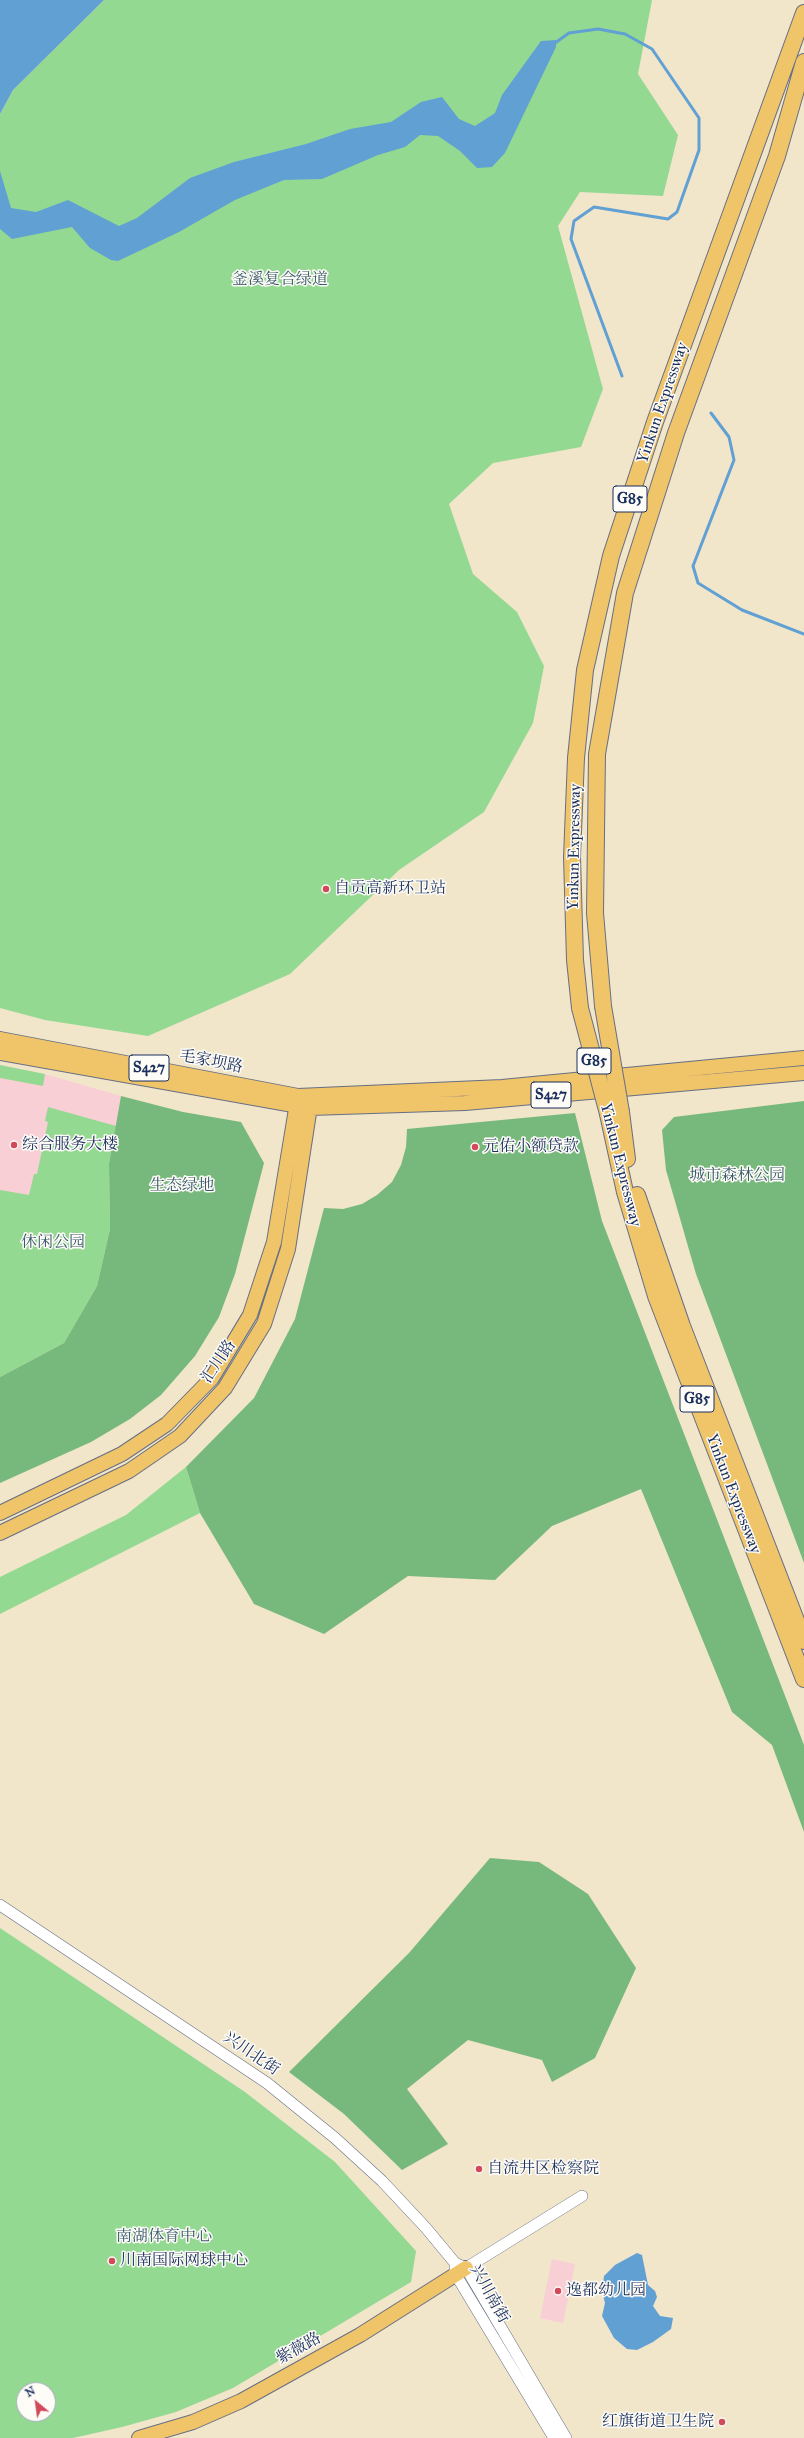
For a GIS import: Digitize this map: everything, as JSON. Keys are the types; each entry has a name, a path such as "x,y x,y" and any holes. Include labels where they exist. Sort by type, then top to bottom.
{"highway":[{"name":"Yinkun Expressway","path":"804,13 655,422 611,556 587,662 576,758 572,857 576,960 580,1008 614,1113 637,1196 682,1326 804,1641"},
{"name":"Yinkun Expressway","path":"804,62 777,156 676,433 625,593 597,754 595,913 614,1113 625,1192 656,1296 804,1679"}],"main road":[{"name":"毛家坝路","path":"0,1039 304,1102"},
{"name":"毛家坝路","path":"0,1053 304,1102"},
{"name":"S427","path":"304,1102 502,1087 804,1058"},
{"name":"S427","path":"304,1102 465,1103 804,1073"},
{"name":"汇川路","path":"0,1513 122,1454 167,1424 212,1378 250,1315 274,1242 304,1102"},
{"name":"汇川路","path":"0,1534 129,1471 180,1436 224,1388 264,1324 288,1249 304,1102"},
{"name":"紫薇路","path":"138,2438 193,2422 241,2401 360,2335 459,2269"}],"street":[{"name":"兴川北街","path":"0,1905 267,2083 335,2138 382,2181 426,2228 459,2269"},
{"path":"459,2269 582,2196"},
{"name":"兴川南街","path":"459,2269 554,2438"},
{"name":"兴川南街","path":"459,2269 566,2438"}],"shaded area":[{"name":"休闲公园","path":"0,1065 48,1075 121,1096 109,1164 0,1377"},
{"name":"逸都幼儿园","path":"552,2259 575,2264 563,2323 540,2318"}],"green space":[{"name":"釜溪复合绿道","path":"104,0 652,0 638,74 678,135 663,196 580,192 558,226 603,389 581,447 493,463 449,504 473,574 517,612 544,666 533,723 484,812 399,870 290,974 148,1036 45,1020 0,1008 0,114 13,90"},
{"path":"0,1065 45,1074 43,1086 0,1078"},
{"name":"生态绿地","path":"121,1096 183,1112 241,1122 264,1163 235,1274 219,1317 195,1356 161,1395 130,1419 91,1442 0,1483 0,1377 64,1343 97,1286 110,1229 109,1164"},
{"name":"城市森林公园","path":"804,1101 804,1563 696,1274 666,1170 662,1130 674,1117"},
{"name":"休闲公园","path":"48,1107 116,1126 109,1164 110,1229 97,1286 64,1343 0,1377 0,1190 29,1195 34,1174 37,1174 48,1122 45,1121"},
{"path":"575,1113 602,1221 804,1745 804,1832 772,1745 732,1712 641,1489 552,1526 495,1580 408,1576 324,1634 254,1604 200,1513 186,1467 254,1398 295,1319 324,1208 343,1209 362,1204 377,1195 392,1182 401,1165 406,1147 407,1129"},
{"path":"186,1467 200,1513 0,1614 0,1577 126,1515"},
{"path":"490,1858 539,1862 588,1894 636,1968 595,2058 552,2082 542,2060 468,2040 407,2089 448,2144 402,2170 344,2114 289,2072 409,1953"},
{"name":"南湖体育中心","path":"0,1928 245,2092 335,2162 416,2251 411,2282 233,2388 176,2412 122,2427 73,2438 0,2438"}],"water":[{"path":"0,0 104,0 13,90 0,114"},
{"path":"556,40 556,47 505,153 492,167 477,168 460,151 438,136 420,135 405,147 378,155 322,179 284,180 235,200 179,232 118,261 111,260 90,248 72,227 12,239 0,229 0,171 11,208 36,212 68,200 119,226 137,218 190,178 234,162 306,144 350,129 391,122 421,102 442,97 459,119 475,126 495,113 502,95 541,41"},
{"path":"637,2253 642,2255 648,2285 655,2291 657,2297 653,2306 660,2316 673,2318 671,2329 653,2342 637,2350 627,2349 614,2338 602,2316 605,2303 602,2292 604,2276 615,2265"}],"waterway":[{"path":"555,43 569,33 598,29 625,34 652,49 699,118 699,150 677,212 668,219 594,207 574,221 571,239 622,376"},
{"path":"711,413 729,437 734,460 693,566 698,583 742,610 804,634"}],"place":[{"name":"自贡高新环卫站","path":"326,889"},
{"name":"综合服务大楼","path":"14,1145"},
{"name":"元佑小额贷款","path":"475,1147"},
{"name":"自流井区检察院","path":"479,2169"},
{"name":"川南国际网球中心","path":"112,2261"},
{"name":"逸都幼儿园","path":"558,2291"},
{"name":"红旗街道卫生院","path":"722,2422"}]}
